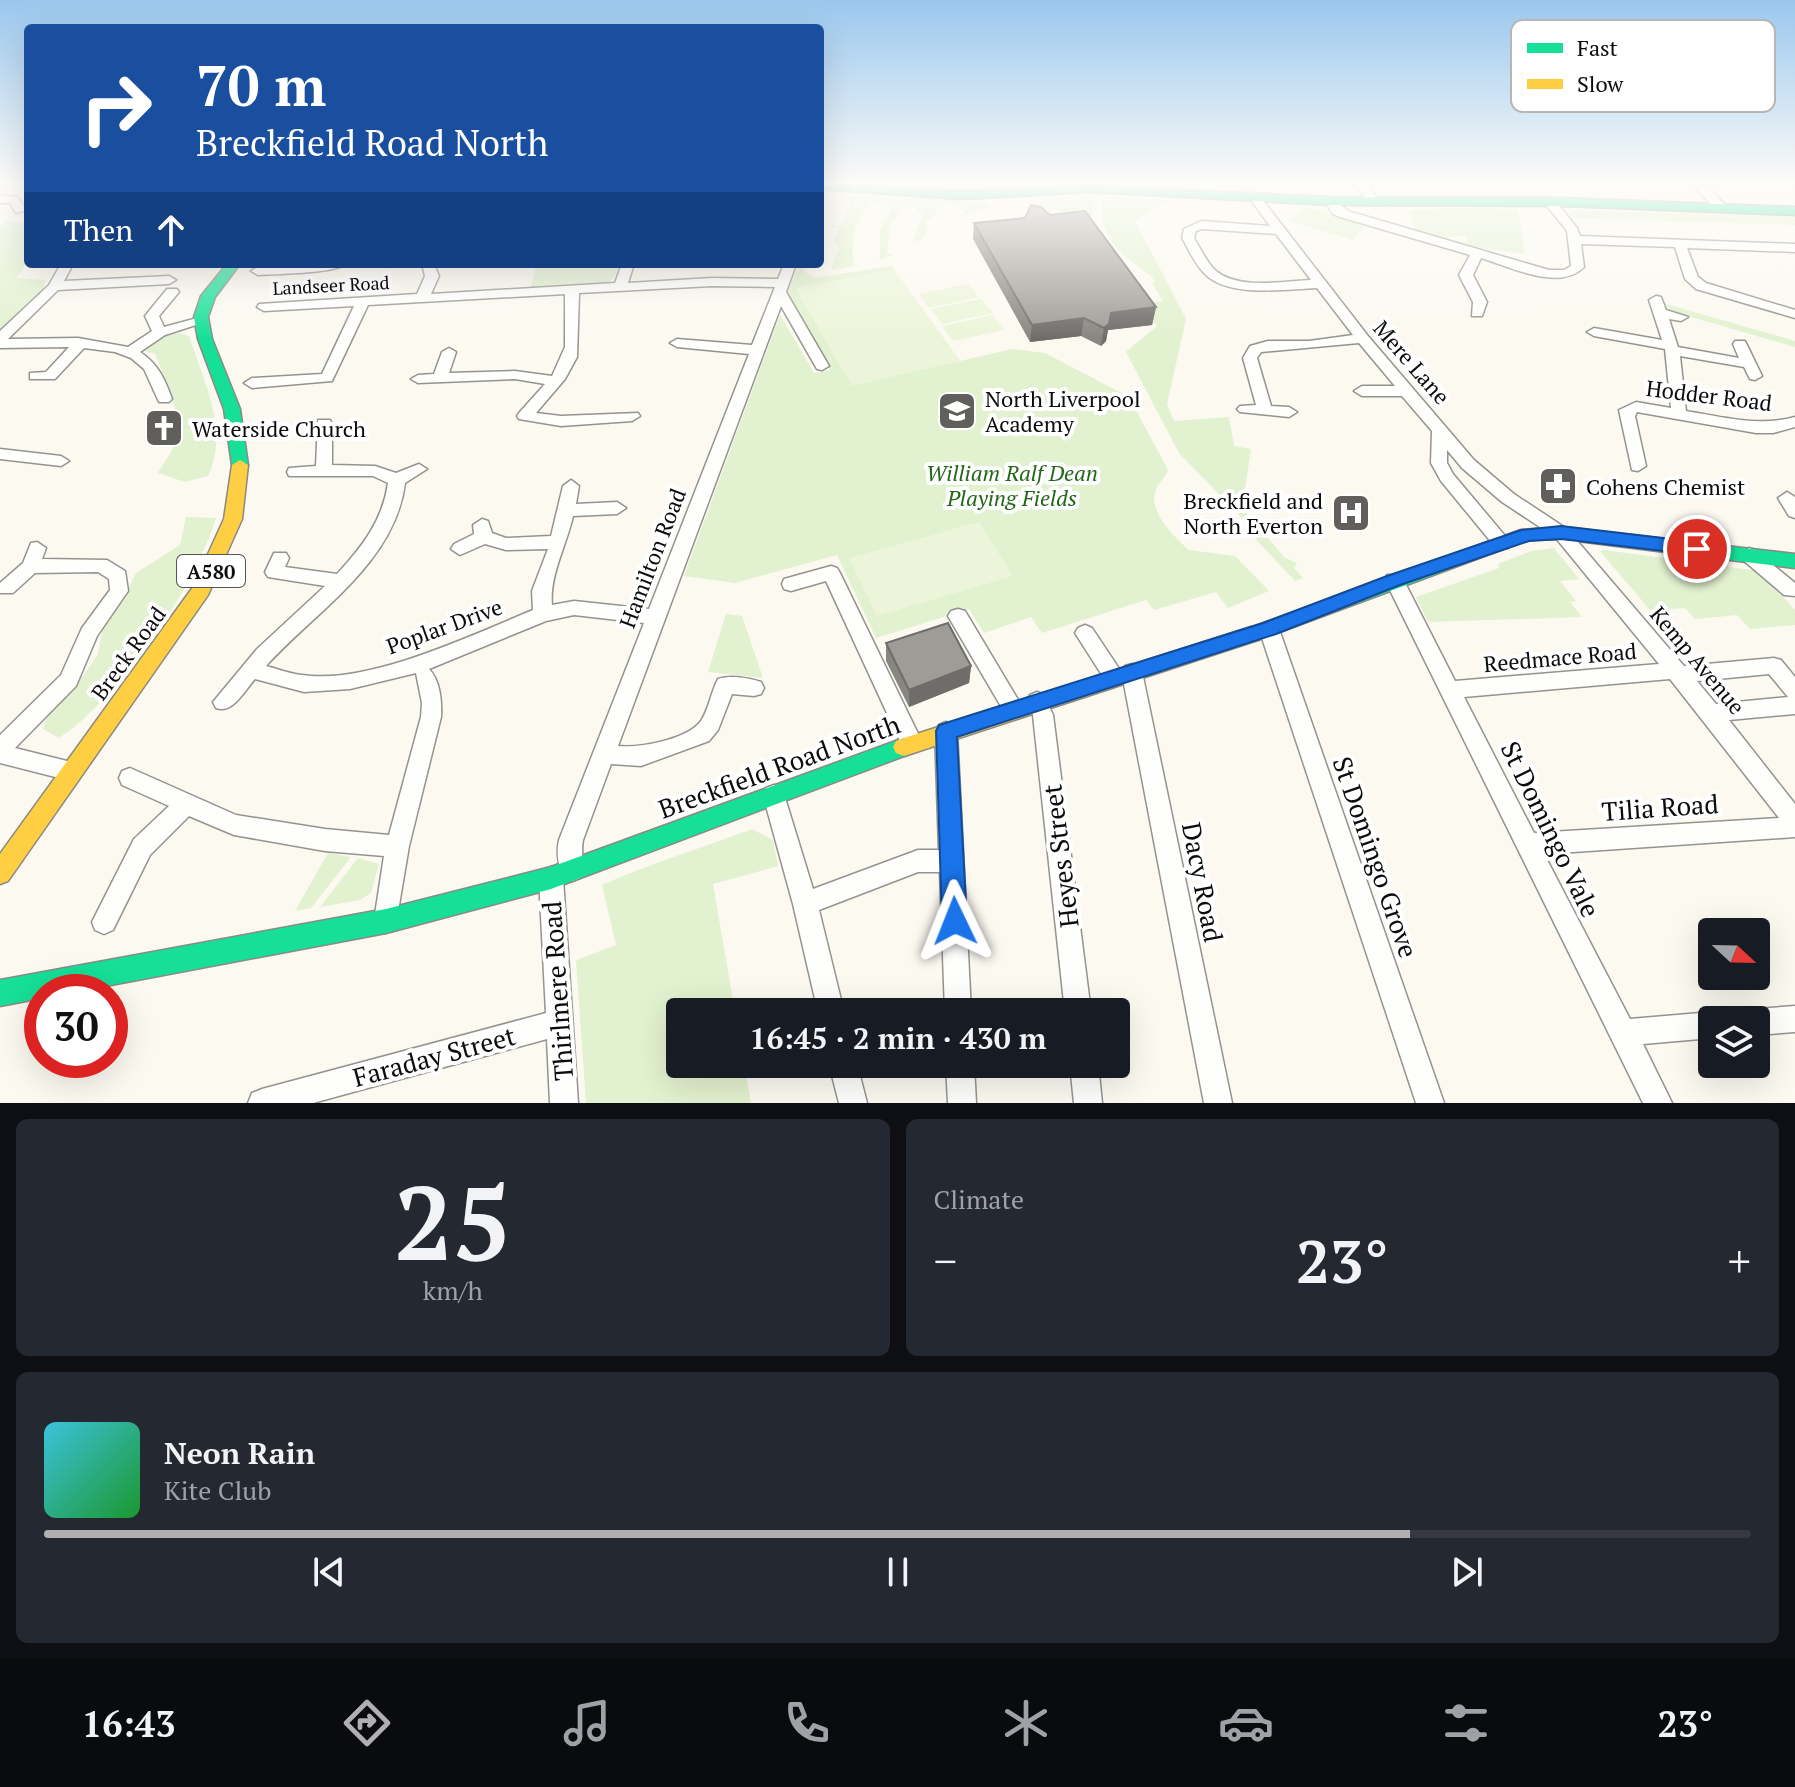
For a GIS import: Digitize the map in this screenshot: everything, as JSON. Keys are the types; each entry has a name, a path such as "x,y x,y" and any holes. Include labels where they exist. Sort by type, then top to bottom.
{"main road":[{"path":"201,321 201,309 211,291 231,268"},
{"name":"Breck Road","path":"0,873 194,603 219,556 233,518 241,475 240,448 227,393 201,321"},
{"name":"Breckfield Road North","path":"0,993 386,921 561,874 946,731 1269,629 1394,580 1527,534 1561,533 1795,561"}],"street":[{"path":"1189,235 1212,275 1222,281 1240,285 1319,284"},
{"name":"Mere Lane","path":"1283,235 1363,339 1468,464 1498,490 1561,533"},
{"path":"1415,235 1548,274 1567,274 1578,267 1573,235"},
{"path":"1574,240 1795,248"},
{"path":"1680,245 1692,279 1701,286 1795,314"},
{"path":"1477,254 1466,275 1480,302 1477,313"},
{"path":"0,341 54,287 65,268"},
{"path":"258,271 308,268"},
{"path":"422,298 432,276 429,268"},
{"path":"620,288 627,268"},
{"name":"Hamilton Road","path":"561,874 571,840 788,268"},
{"name":"Landseer Road","path":"264,307 738,281 781,287"},
{"path":"54,287 79,283 170,286 152,316 160,332"},
{"path":"781,287 822,366"},
{"path":"573,290 568,306 572,350 554,381 521,422 632,416"},
{"path":"252,383 269,387 325,384 363,302"},
{"path":"1679,414 1671,348 1658,306 1681,317"},
{"path":"130,352 160,332 201,321"},
{"path":"1594,332 1671,348 1752,370 1740,344"},
{"path":"1265,411 1250,358 1255,349 1268,345 1309,345 1363,339"},
{"path":"0,341 80,343 130,352 146,363 164,399"},
{"path":"49,376 80,343"},
{"path":"685,348 757,350"},
{"path":"440,378 449,352"},
{"path":"418,379 515,375 554,381"},
{"path":"1362,391 1408,391"},
{"name":"Hodder Road","path":"1638,466 1627,410 1644,407 1756,428 1773,428 1795,422"},
{"path":"1245,409 1289,412"},
{"path":"324,424 324,471"},
{"path":"1440,428 1439,463 1502,543"},
{"path":"0,454 61,461"},
{"path":"295,472 375,471 397,480 419,469"},
{"path":"223,702 250,670 342,581 387,519 398,489 397,480"},
{"path":"543,614 541,591 559,542 571,486"},
{"path":"567,510 617,508"},
{"path":"460,549 482,531 506,544 559,542"},
{"name":"Kemp Avenue","path":"1561,533 1711,713 1795,824"},
{"path":"1749,555 1791,590"},
{"path":"6,588 34,557 101,565 118,576 119,591 89,633 69,680 0,752 71,771"},
{"path":"280,558 274,572 342,581"},
{"path":"791,584 831,573 912,744"},
{"name":"St Domingo Vale","path":"1394,580 1658,1103"},
{"name":"Poplar Drive","path":"250,670 304,684 376,676 451,653 543,614 574,608 655,617"},
{"path":"958,616 1013,709"},
{"name":"St Domingo Grove","path":"1269,629 1430,1103"},
{"path":"1085,633 1123,674"},
{"name":"Reedmace Road","path":"1450,690 1774,666 1795,691"},
{"name":"Dacy Road","path":"1123,674 1218,1103"},
{"path":"386,921 397,846 431,717 432,703 425,676"},
{"path":"604,754 641,757 690,740 701,735 711,724 725,685 754,688"},
{"name":"Heyes Street","path":"1037,701 1043,715 1076,998"},
{"path":"1711,713 1795,705"},
{"path":"946,731 957,998"},
{"path":"130,778 161,789 185,805 227,823 263,831 397,846"},
{"path":"774,795 828,998"},
{"path":"104,922 142,847 185,805"},
{"name":"Tilia Road","path":"1529,844 1795,824"},
{"path":"805,904 918,861 952,861"},
{"name":"Thirlmere Road","path":"561,874 559,1023 564,1103"},
{"path":"1770,1021 1795,1019"},
{"name":"Faraday Street","path":"262,1103 559,1023"},
{"path":"1622,1033 1698,1026"},
{"path":"847,1078 853,1103"},
{"path":"961,1078 962,1103"},
{"path":"1085,1078 1088,1103"}],"green space":[{"path":"0,235 24,235 24,267 16,278 46,280 42,291 0,328"},
{"path":"837,235 854,235 854,264 858,265 831,270 839,247 834,243"},
{"path":"880,235 889,235 887,253 893,255 877,261 880,259"},
{"path":"915,235 925,235 914,243 908,242 913,242"},
{"path":"1143,235 1186,319 1167,404 1174,421 1229,417 1234,446 1251,449 1242,508 1285,558 1297,563 1294,568 1303,578 1295,581 1248,531 1247,523 1179,453 1126,352 1157,326 1141,304 1163,301 1152,283 1155,282 1152,277 1122,254 1109,237"},
{"path":"1338,235 1357,235 1353,240"},
{"path":"1430,235 1522,235 1524,254 1468,246 1466,236"},
{"name":"William Ralf Dean Playing Fields","path":"891,266 960,361 1012,349 1045,353 1129,397 1168,470 1156,489 1154,500 1164,524 1189,550 1235,556 1269,591 1228,608 1216,592 1154,610 1146,600 1042,633 1031,617 984,633 969,609 876,638 837,555 735,583 684,576 780,315 814,373 830,370 788,293 797,268 804,268 815,278"},
{"path":"536,268 621,268 609,283 530,288"},
{"path":"893,269 960,361 852,386 795,288"},
{"path":"968,284 979,297 929,308 919,294"},
{"path":"981,299 993,313 942,324 931,309"},
{"path":"1663,303 1795,341 1795,347 1674,312"},
{"path":"992,315 1004,330 953,341 942,326"},
{"path":"179,333 189,336 201,370 212,405 216,441 208,476 185,482 158,473 177,439 178,421 172,396 155,354 142,350 162,337"},
{"path":"186,517 216,518 191,576 173,608 130,669 82,720 59,738 43,729 48,714 73,691 98,654 103,626 124,597 136,573 180,545"},
{"path":"979,522 1013,576 877,616 849,558"},
{"path":"1554,548 1579,579 1560,581 1576,601 1570,602 1582,617 1428,622 1416,597 1499,568 1498,564 1531,551"},
{"path":"1600,551 1759,571 1795,610 1795,625 1750,629 1737,615 1695,619 1685,608 1650,610"},
{"path":"726,614 742,616 763,678 708,672"},
{"path":"752,829 773,840 778,866 713,884 733,998 666,998 666,1078 747,1078 751,1103 586,1103 576,960 616,945 602,885"},
{"path":"328,853 351,857 311,908 295,911"},
{"path":"358,858 379,864 371,893 360,900 320,907"}],"building":[{"name":"North Liverpool Academy","path":"981,235 1103,235 1156,307 1111,313 1109,324 1104,328 1084,318 1032,325"},
{"path":"948,623 971,666 909,690 886,643"}],"traffic: fast":[{"path":"231,268 208,296 201,317 205,339 232,409 240,465"},
{"path":"1251,635 1527,534 1561,533 1795,561"},
{"path":"0,993 386,921 551,878 904,747"}],"traffic: slow":[{"path":"0,873 201,590 233,519 240,465"},
{"path":"904,747 1251,635"}],"place":[{"name":"North Liverpool Academy","path":"957,411"},
{"name":"Waterside Church","path":"164,428"},
{"name":"Cohens Chemist","path":"1558,486"},
{"name":"Breckfield and North Everton","path":"1351,513"}],"route":[{"path":"955,921 946,731 1269,629 1394,580 1527,534 1561,533 1697,549"}]}
